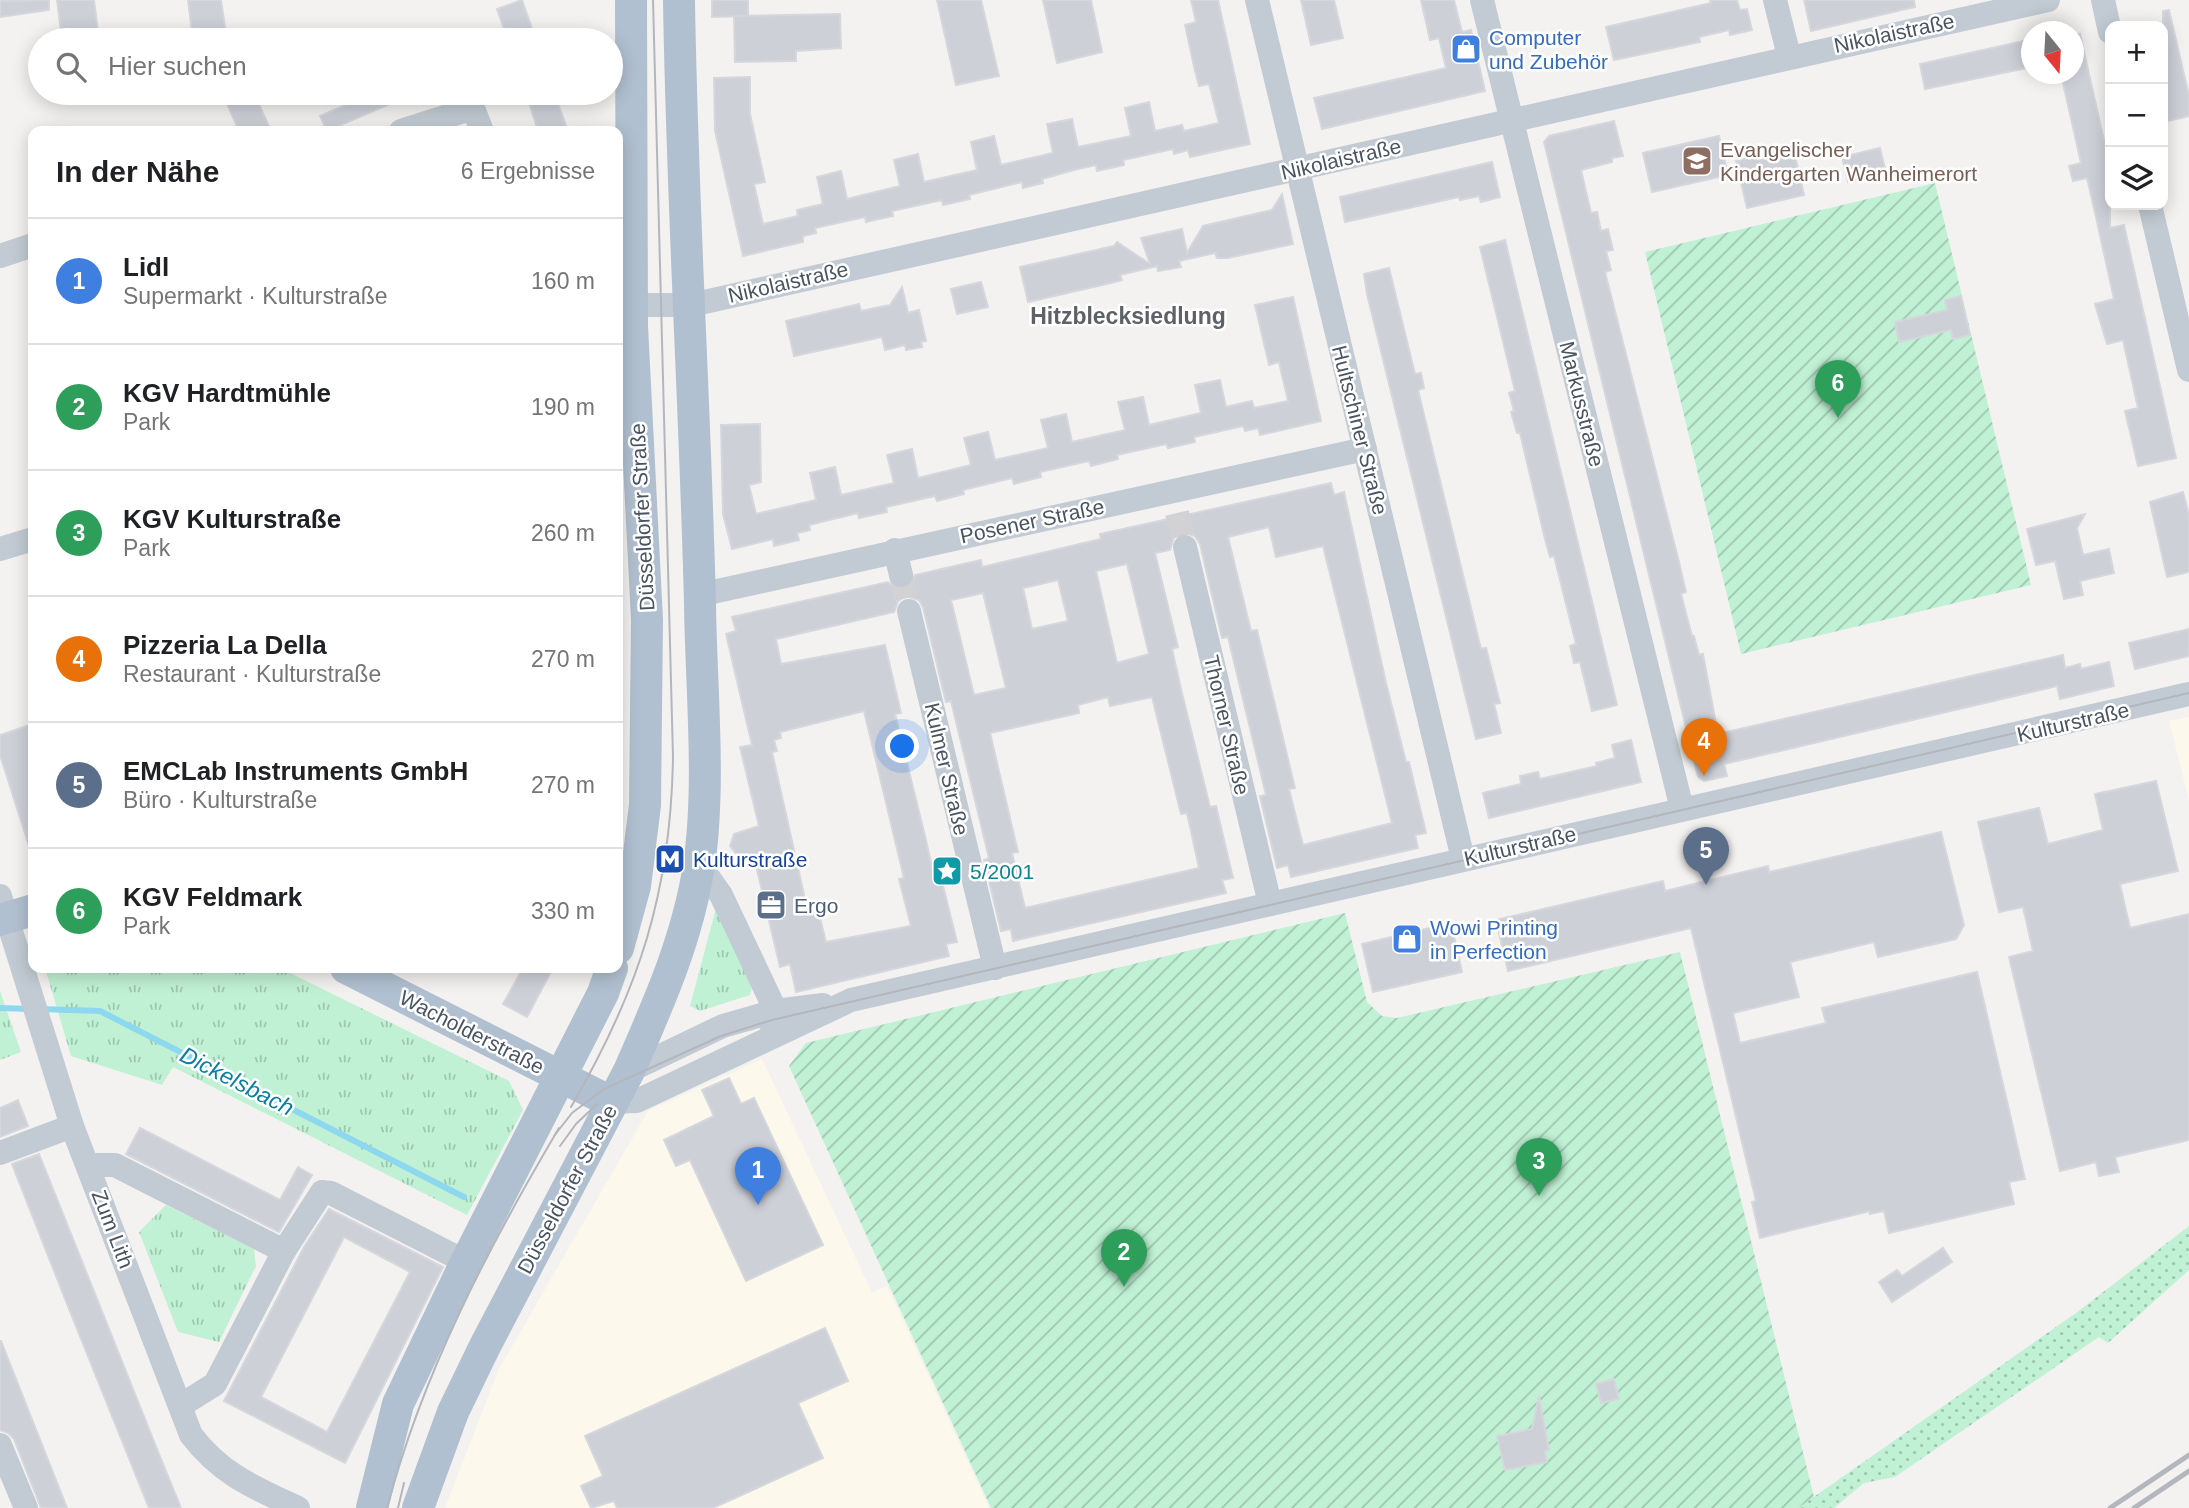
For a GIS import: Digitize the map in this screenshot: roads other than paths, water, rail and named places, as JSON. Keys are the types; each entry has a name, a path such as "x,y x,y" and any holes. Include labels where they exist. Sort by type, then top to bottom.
{"main road":[{"name":"Düsseldorfer Straße","path":"623,930 635,886 645,805 647,620 625,318 631,0"},
{"name":"Düsseldorfer Straße","path":"418,1508 458,1401 629,1071 671,973 699,864 703,780 699,595 691,305 678,0"},
{"name":"Wacholderstraße","path":"356,973 611,1102"},
{"path":"372,1508 398,1404 466,1262 603,993 610,973"},
{"name":"Wacholderstraße","path":"561,1077 600,1077 629,1071"}],"street":[{"name":"Hultschiner Straße","path":"1257,0 1463,859"},
{"name":"Markusstraße","path":"1482,0 1682,808"},
{"path":"1775,0 1789,56"},
{"name":"Nikolaistraße","path":"625,318 2048,0"},
{"path":"2103,0 2108,21"},
{"path":"417,126 473,108 480,126"},
{"path":"2151,210 2189,370"},
{"path":"0,256 28,248"},
{"name":"Posener Straße","path":"699,595 895,550 1174,502 1365,449"},
{"path":"0,549 28,541"},
{"name":"Thorner Straße","path":"1185,547 1270,904"},
{"path":"895,550 901,575"},
{"name":"Kulmer Straße","path":"909,611 995,968"},
{"name":"Kulturstraße","path":"629,1071 723,1026 775,1011 844,1003 1682,808 1931,755 2189,694"},
{"path":"699,864 720,895 775,1011 765,1041"},
{"name":"Zum Lith","path":"10,911 26,987 72,1126 191,1435 210,1460 240,1480 298,1508"},
{"name":"Kulturstraße","path":"611,1102 637,1101 844,1003"},
{"path":"0,1153 72,1126"},
{"path":"88,1165 116,1165 284,1251"},
{"path":"180,1406 215,1384 284,1251 321,1192 331,1193 466,1262"},
{"path":"0,1445 26,1508"}],"waterway":[{"name":"Dickelsbach","path":"0,1008 30,1009"},
{"name":"Dickelsbach","path":"40,1009 100,1011 464,1197"}],"tunnel":[{"path":"1177,513 1185,547"},
{"path":"901,575 909,611"}],"tram line":[{"path":"571,1107 615,1022 647,939 666,852 671,806 673,757 653,0"},
{"path":"554,1136 572,1113 604,1089 721,1036 772,1020 2189,693"},
{"path":"560,1146 576,1124 597,1104"},
{"path":"387,1508 419,1408 460,1312 507,1219 559,1128"},
{"path":"398,1508 404,1483"}],"railway":[{"path":"2110,1508 2189,1455"},
{"path":"2134,1508 2189,1471"}],"place":[{"name":"Computer und Zubehör","path":"1466,49"},
{"name":"Evangelischer Kindergarten Wanheimerort","path":"1697,161"},
{"name":"KGV Feldmark","path":"1838,418"},
{"name":"Pizzeria La Della","path":"1704,776"},
{"name":"Kulturstraße","path":"670,859"},
{"name":"5/2001","path":"947,871"},
{"name":"EMCLab Instruments GmbH","path":"1706,885"},
{"name":"Ergo","path":"771,905"},
{"name":"Wowi Printing in Perfection","path":"1407,939"},
{"name":"KGV Kulturstraße","path":"1539,1196"},
{"name":"Lidl","path":"758,1205"},
{"name":"KGV Hardtmühle","path":"1124,1287"}],"district":[{"name":"Hitzblecksiedlung","path":"1128,316"}]}
